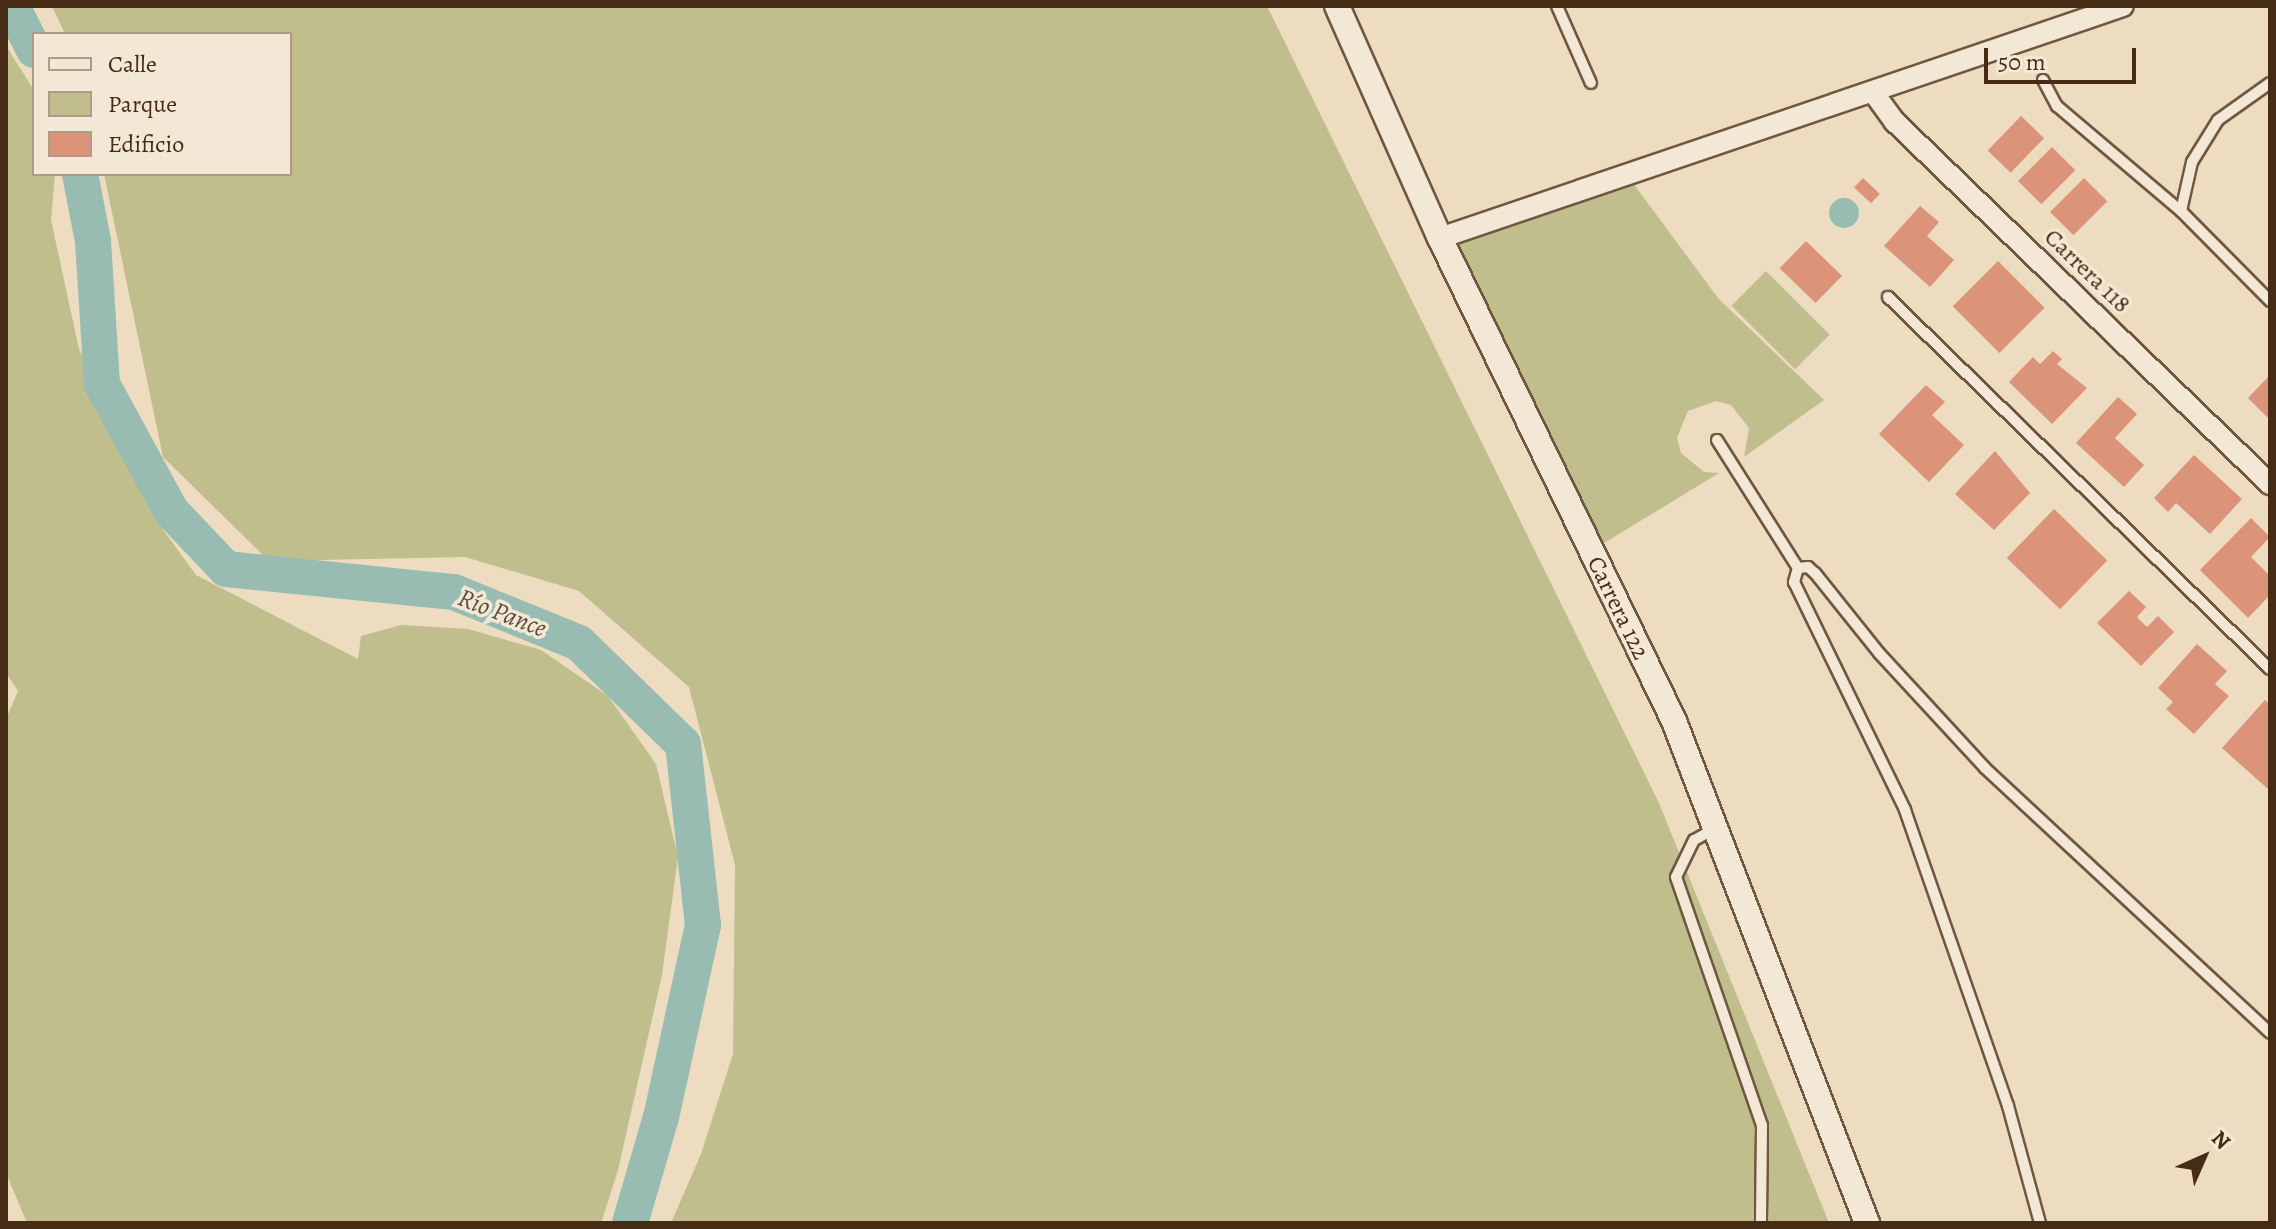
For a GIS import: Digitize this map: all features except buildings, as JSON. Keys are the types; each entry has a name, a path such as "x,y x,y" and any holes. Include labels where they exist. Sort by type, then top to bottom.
{"street":[{"name":"Carrera 122","path":"1337,6 1440,238 1674,721 1718,827 1867,1223"},
{"path":"1440,238 2123,6"},
{"name":"Carrera 118","path":"1873,92 1894,121 2270,484"}],"lane":[{"path":"1557,6 1591,83"},
{"path":"2043,80 2057,106 2181,211 2270,301"},
{"path":"2181,211 2192,162 2218,120 2270,83"},
{"path":"1888,297 2270,669"},
{"path":"1717,440 1798,568 1794,582 1905,810 2008,1106 2040,1223"},
{"path":"1798,568 1808,567 1815,573 1879,653 1985,768 2270,1033"},
{"path":"1718,827 1694,840 1676,877 1762,1125 1761,1223"}],"green space":[{"path":"52,6 1267,6 1659,803 1829,1223 671,1223 701,1154 733,1054 735,865 689,687 579,591 465,557 269,561 163,457 104,176 292,176 292,32 64,32"},
{"path":"6,46 32,87 32,176 55,176 51,220 79,349 151,513 196,575 358,659 361,636 401,625 468,629 541,650 608,696 656,764 678,857 662,975 618,1170 601,1223 27,1223 6,1173 6,719 18,691 6,673"},
{"path":"1627,175 1718,298 1824,400 1744,457 1749,428 1731,405 1716,401 1688,411 1677,438 1681,453 1704,472 1719,473 1591,551 1440,238"},
{"path":"1766,271 1830,335 1795,369 1731,306"}],"water":[{"path":"1844,198 1855,202 1859,213 1855,224 1844,228 1833,224 1829,213 1833,202"}],"waterway":[{"name":"Río Pance","path":"12,6 32,46"},
{"name":"Río Pance","path":"80,176 93,241 102,384 171,511 226,569 454,592 579,643 683,744 703,925 661,1117 630,1223"}]}
